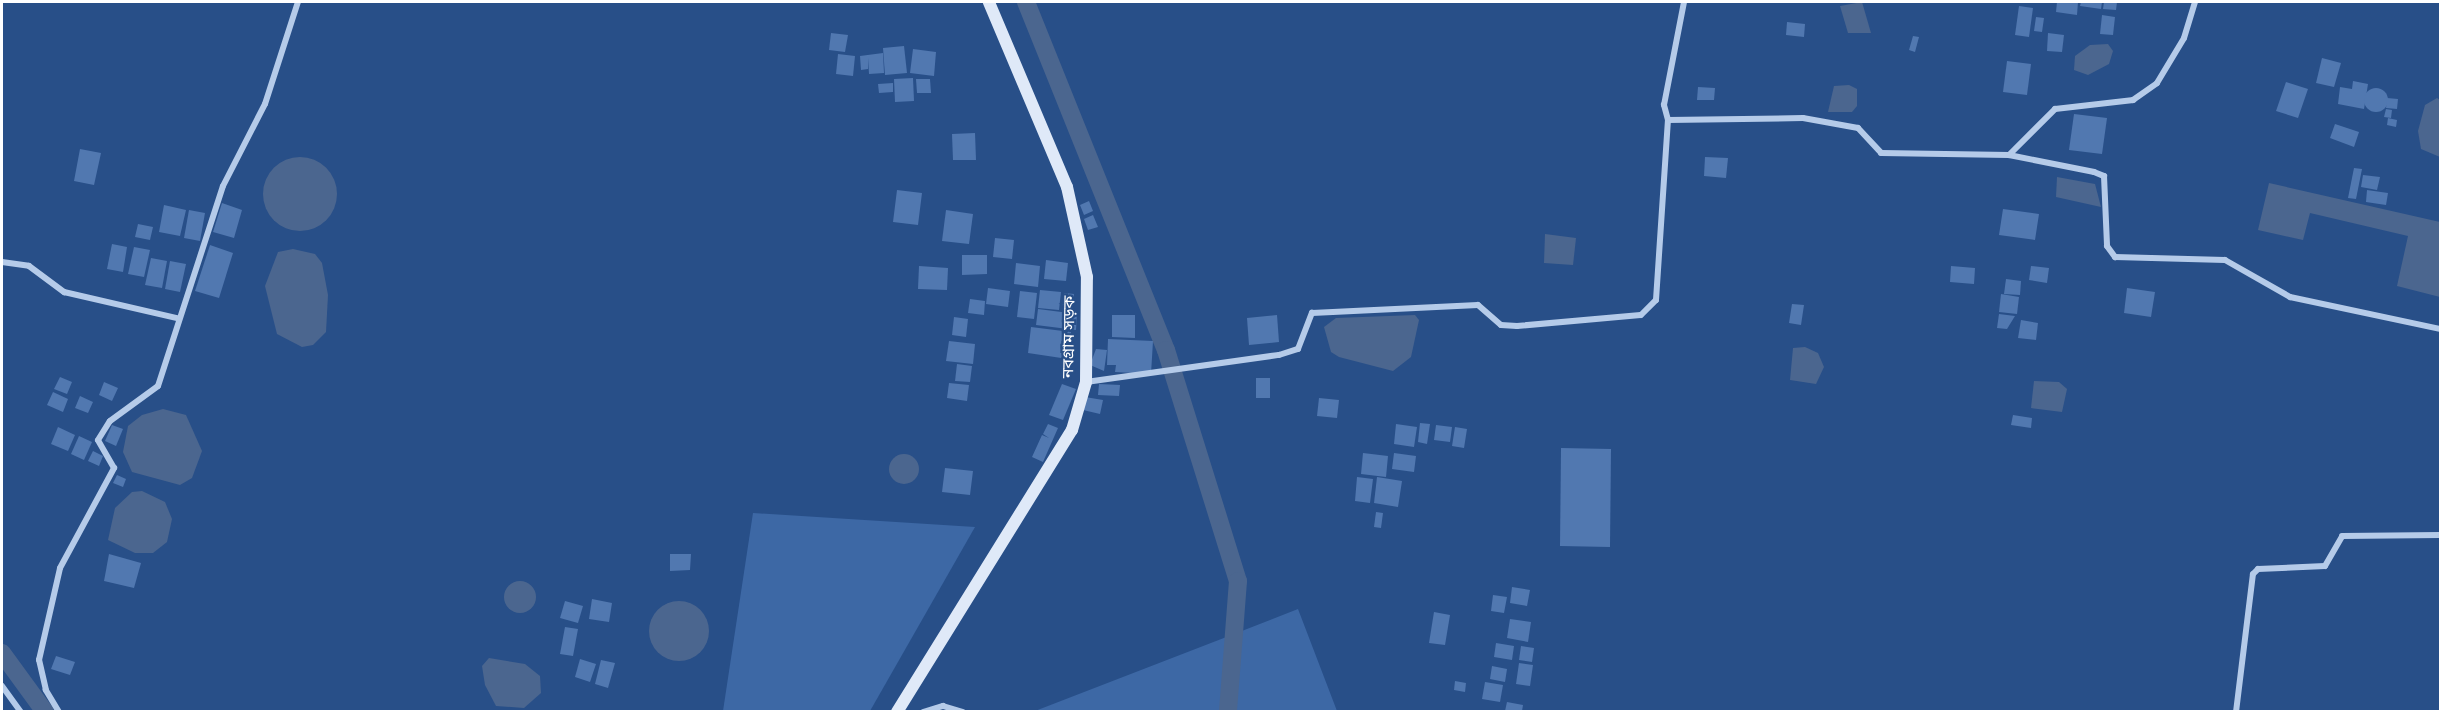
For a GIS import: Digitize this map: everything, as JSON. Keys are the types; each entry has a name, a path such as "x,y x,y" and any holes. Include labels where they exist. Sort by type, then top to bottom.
{"main road":[{"name":"নবগ্রাম সড়ক","path":"902,710 1072,430 1086,382 1087,277 1067,187 989,2"}],"street":[{"path":"59,711 46,690 39,660 60,568 114,468 98,440 110,421 158,386 177,318 223,186 265,104 298,2"},
{"path":"1086,382 1161,375 1198,365 1298,349 1312,313 1478,305 1501,325 1517,326 1641,315 1656,300 1668,120 1664,105 1684,2"},
{"path":"2009,155 2055,109 2133,100 2157,83 2184,38 2195,2"},
{"path":"1668,120 1803,118 1858,128 1881,153 2009,155 2104,176 2107,246 2115,257 2225,260 2290,297 2440,329"},
{"path":"2,262 29,266 64,292 177,318"},
{"path":"2236,711 2253,574 2258,569 2325,566 2342,536 2440,535"},
{"path":"2,686 21,711"},
{"path":"923,711 943,706 963,711"}],"shaded area":[{"path":"1862,2 1871,33 1848,33 1840,6"},
{"path":"2108,44 2113,51 2109,64 2088,75 2074,70 2075,56 2090,45"},
{"path":"1849,85 1857,89 1857,106 1852,112 1828,112 1834,86"},
{"path":"2437,98 2440,100 2440,157 2421,149 2418,131 2425,105"},
{"path":"293,157 307,157 321,163 331,173 337,187 337,201 331,215 321,225 307,231 293,231 279,225 269,215 263,201 263,187 269,173 279,163"},
{"path":"2057,177 2095,184 2101,207 2056,197"},
{"path":"2269,183 2440,222 2440,297 2397,286 2408,236 2310,213 2303,240 2258,230"},
{"path":"1545,234 1576,238 1573,265 1544,263"},
{"path":"293,249 315,254 322,263 328,295 326,332 313,345 302,347 277,334 265,286 278,252"},
{"path":"1415,315 1419,320 1411,357 1393,371 1339,357 1331,352 1324,327 1336,318"},
{"path":"1805,347 1818,353 1824,367 1816,384 1790,380 1793,348"},
{"path":"2034,381 2059,382 2067,389 2062,412 2031,408"},
{"path":"163,409 186,415 202,451 192,478 180,485 132,472 123,452 128,426 142,415"},
{"path":"904,454 915,458 919,469 915,480 904,484 893,480 889,469 893,458"},
{"path":"142,491 165,502 172,519 167,542 153,553 135,553 108,540 115,508 132,492"},
{"path":"753,513 975,527 870,711 723,711"},
{"path":"520,581 532,585 536,597 532,609 520,613 508,609 504,597 508,585"},
{"path":"679,601 696,606 704,614 709,631 704,648 696,656 679,661 662,656 654,648 649,631 654,614 662,606"},
{"path":"1298,609 1337,711 1035,711 1229,636"},
{"path":"489,658 525,664 540,676 541,693 524,708 496,706 485,685 482,666"}],"building":[{"path":"2057,2 2078,2 2077,15 2056,12"},
{"path":"2081,2 2102,2 2101,9 2080,6"},
{"path":"2104,2 2117,2 2116,10 2103,9"},
{"path":"2019,6 2033,8 2029,37 2015,35"},
{"path":"2102,15 2115,17 2113,35 2100,34"},
{"path":"2036,17 2044,18 2042,32 2034,31"},
{"path":"1787,22 1805,24 1804,37 1786,35"},
{"path":"831,33 848,35 845,52 829,50"},
{"path":"2048,33 2064,35 2062,52 2047,51"},
{"path":"1913,36 1919,37 1915,52 1909,50"},
{"path":"904,46 907,73 885,75 883,48"},
{"path":"913,49 936,52 934,76 910,73"},
{"path":"883,53 884,73 869,74 868,58 868,69 861,70 860,56"},
{"path":"838,54 855,56 853,76 836,74"},
{"path":"2322,58 2341,63 2334,87 2316,83"},
{"path":"2007,61 2031,64 2027,95 2003,92"},
{"path":"913,78 914,101 895,102 894,79"},
{"path":"916,79 930,79 931,93 917,93"},
{"path":"2353,81 2368,84 2364,109 2338,104 2340,87 2352,89"},
{"path":"2286,82 2308,89 2298,118 2276,111"},
{"path":"893,83 893,92 879,93 878,84"},
{"path":"1698,87 1715,88 1714,100 1697,100"},
{"path":"2376,88 2384,92 2388,100 2384,108 2376,112 2368,108 2364,100 2368,92"},
{"path":"2387,98 2398,99 2397,109 2386,108"},
{"path":"2386,109 2392,110 2391,118 2384,117"},
{"path":"2074,114 2107,118 2102,154 2069,150"},
{"path":"2388,118 2397,120 2396,127 2387,125"},
{"path":"2335,124 2359,132 2354,147 2330,138"},
{"path":"975,133 976,160 953,160 952,134"},
{"path":"80,149 101,153 94,185 74,181"},
{"path":"1705,157 1728,158 1726,178 1704,176"},
{"path":"2354,168 2362,169 2356,199 2348,198"},
{"path":"2363,175 2380,177 2377,190 2361,187"},
{"path":"897,190 922,193 918,225 893,222"},
{"path":"2367,190 2388,193 2386,205 2366,202"},
{"path":"1089,201 1093,211 1084,215 1080,205"},
{"path":"222,203 242,210 234,238 213,232"},
{"path":"164,205 186,210 180,236 159,232"},
{"path":"2003,209 2039,214 2035,240 1999,235"},
{"path":"189,210 205,213 200,241 184,238"},
{"path":"946,210 973,214 969,244 942,241"},
{"path":"1093,215 1098,227 1088,230 1084,219"},
{"path":"138,224 153,227 150,240 135,237"},
{"path":"995,238 1014,240 1012,259 993,257"},
{"path":"112,244 127,247 123,272 107,269"},
{"path":"210,245 233,253 219,298 195,291"},
{"path":"134,247 150,250 144,277 128,274"},
{"path":"962,255 987,255 987,274 962,275"},
{"path":"151,258 167,261 162,288 145,285"},
{"path":"1046,260 1068,263 1066,281 1044,279"},
{"path":"170,261 186,264 180,292 165,289"},
{"path":"1016,263 1040,266 1038,287 1014,284"},
{"path":"919,266 948,268 947,290 918,289"},
{"path":"1951,266 1975,268 1974,284 1950,282"},
{"path":"2031,266 2049,268 2047,283 2029,280"},
{"path":"2006,279 2021,281 2020,295 2004,294"},
{"path":"988,288 1010,291 1008,307 986,304"},
{"path":"2127,288 2155,292 2151,317 2124,313"},
{"path":"1040,290 1061,292 1059,310 1038,308"},
{"path":"1020,291 1037,293 1034,319 1017,317"},
{"path":"1064,293 1074,294 1072,311 1062,310"},
{"path":"2001,294 2019,297 2017,314 1999,312"},
{"path":"970,299 985,301 984,315 968,313"},
{"path":"1792,304 1804,305 1801,325 1789,323"},
{"path":"1038,309 1077,314 1076,330 1036,325"},
{"path":"1999,314 2015,316 2007,329 1997,328"},
{"path":"1112,315 1135,315 1135,338 1112,337"},
{"path":"1277,315 1279,342 1249,345 1247,318"},
{"path":"954,317 968,319 966,337 952,335"},
{"path":"2021,320 2038,323 2036,340 2018,338"},
{"path":"1031,327 1071,332 1068,359 1028,353"},
{"path":"1108,339 1153,341 1151,374 1115,372 1116,365 1107,365"},
{"path":"949,341 975,344 973,364 946,361"},
{"path":"1096,349 1107,350 1104,371 1090,365"},
{"path":"957,364 972,366 970,382 955,381"},
{"path":"60,377 72,382 67,394 54,389"},
{"path":"1256,378 1270,378 1270,398 1256,398"},
{"path":"104,382 118,388 112,401 99,395"},
{"path":"949,383 969,385 967,401 947,398"},
{"path":"1062,384 1076,389 1063,420 1049,415"},
{"path":"1099,384 1120,385 1119,396 1098,395"},
{"path":"53,392 68,399 63,412 47,405"},
{"path":"80,396 93,402 88,413 75,408"},
{"path":"1085,397 1103,400 1100,414 1083,410"},
{"path":"1319,398 1339,400 1337,418 1317,416"},
{"path":"2013,415 2032,418 2031,428 2011,425"},
{"path":"1420,423 1430,424 1427,444 1418,442"},
{"path":"1048,424 1058,428 1043,462 1032,457 1042,435 1049,438 1043,434"},
{"path":"1396,424 1417,427 1414,447 1394,444"},
{"path":"112,425 123,429 116,446 105,441"},
{"path":"1436,425 1452,427 1450,442 1434,440"},
{"path":"58,427 75,435 68,451 51,444"},
{"path":"1455,427 1467,429 1464,448 1452,446"},
{"path":"79,436 92,442 84,460 71,454"},
{"path":"1561,448 1611,449 1610,547 1560,546"},
{"path":"93,451 103,456 99,466 88,461"},
{"path":"1363,453 1388,456 1386,477 1361,474"},
{"path":"1394,453 1416,456 1414,472 1392,469"},
{"path":"945,468 973,471 970,495 942,492"},
{"path":"117,475 126,479 123,487 113,483"},
{"path":"1357,477 1373,479 1370,503 1355,501"},
{"path":"1377,477 1402,481 1398,507 1374,503"},
{"path":"1376,512 1383,513 1381,528 1374,527"},
{"path":"109,554 141,563 134,588 104,581"},
{"path":"670,554 691,554 690,570 670,571"},
{"path":"1512,587 1530,590 1527,606 1510,603"},
{"path":"1493,595 1507,597 1504,613 1491,611"},
{"path":"592,599 612,603 609,622 589,619"},
{"path":"565,601 583,606 578,623 560,618"},
{"path":"1434,612 1450,615 1445,645 1429,643"},
{"path":"1510,619 1531,622 1528,642 1507,638"},
{"path":"565,627 578,629 573,656 560,654"},
{"path":"1496,643 1514,646 1512,660 1494,657"},
{"path":"1521,646 1534,648 1532,662 1519,660"},
{"path":"56,656 75,662 70,675 51,669"},
{"path":"580,659 596,664 590,682 575,677"},
{"path":"601,660 615,663 608,688 595,684"},
{"path":"1519,663 1533,665 1530,686 1516,684"},
{"path":"1492,666 1507,669 1505,682 1490,679"},
{"path":"1455,681 1466,683 1465,692 1454,690"},
{"path":"1485,682 1503,685 1500,702 1482,699"},
{"path":"1507,702 1523,705 1522,711 1505,711"}],"waterway":[{"path":"1026,2 1166,350 1238,581 1228,712"},
{"path":"2,653 45,712"}]}
